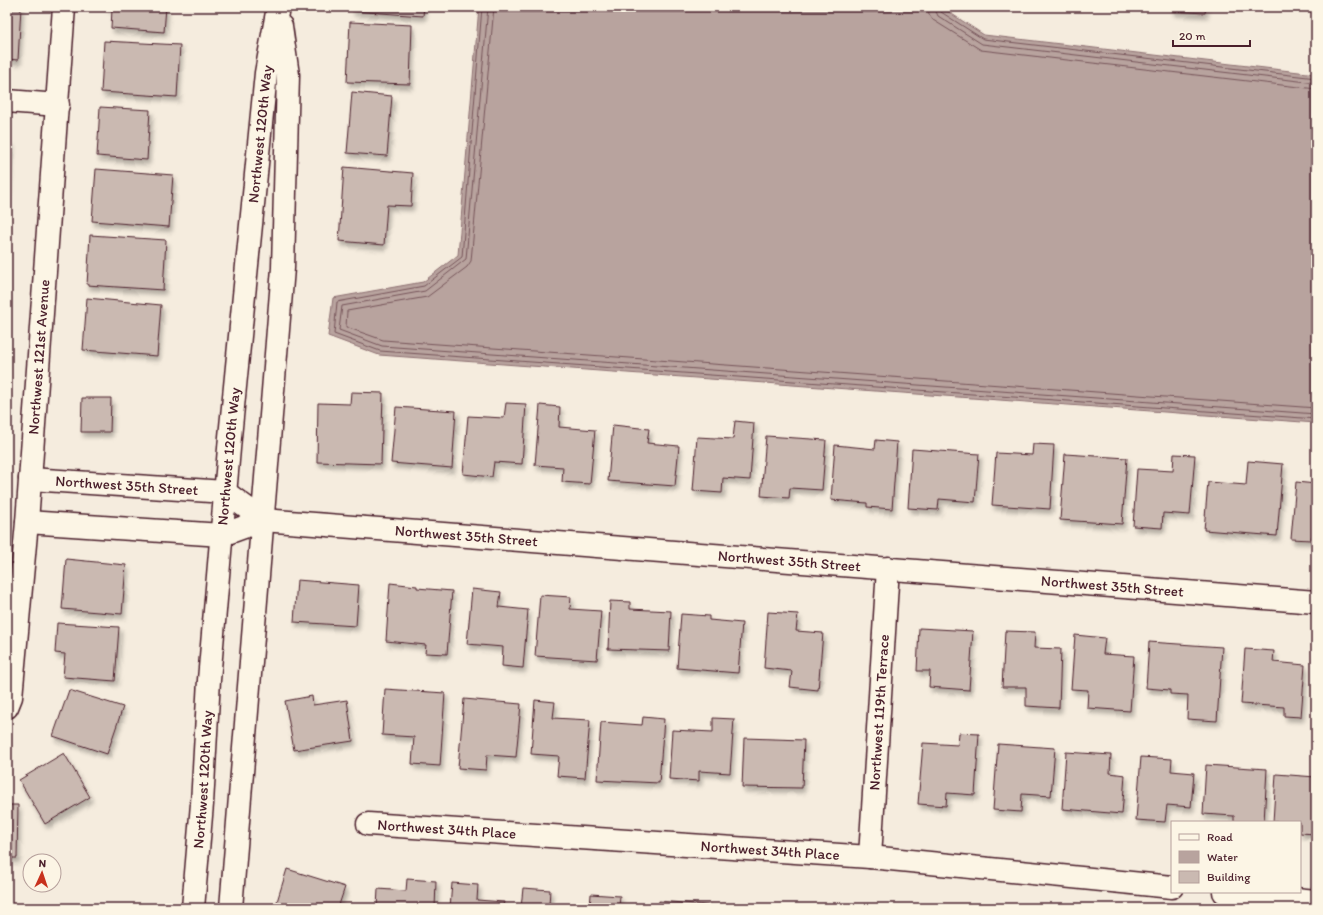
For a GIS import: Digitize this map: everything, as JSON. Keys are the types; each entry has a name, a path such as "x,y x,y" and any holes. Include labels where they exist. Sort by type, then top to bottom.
{"street":[{"name":"Northwest 121st Avenue","path":"7,707 11,697 27,522 64,7"},
{"name":"Northwest 120th Way","path":"193,908 202,804 208,680 225,492 266,73 279,7"},
{"name":"Northwest 120th Way","path":"231,908 284,268 288,75 279,7"},
{"path":"7,101 58,105"},
{"name":"Northwest 35th Street","path":"30,479 225,492"},
{"path":"225,492 262,520"},
{"name":"Northwest 35th Street","path":"27,522 222,536 262,520 1316,602"},
{"name":"Northwest 119th Terrace","path":"870,857 888,568"},
{"name":"Northwest 34th Place","path":"368,824 870,857 1171,887"},
{"path":"1234,893 1316,901"}],"water":[{"path":"479,7 941,7 984,35 1316,74 1316,423 379,355 328,336 333,298 423,282 458,255"}],"building":[{"path":"7,7 21,7 18,60 7,59"},
{"path":"105,7 166,7 164,32 111,28 112,9"},
{"path":"352,7 424,7 423,16 352,11"},
{"path":"1172,7 1206,7 1205,13 1172,11"},
{"path":"350,22 412,25 410,84 347,82"},
{"path":"104,41 180,45 177,97 101,92"},
{"path":"352,92 392,96 387,156 347,153"},
{"path":"100,107 150,110 147,160 97,156"},
{"path":"7,142 11,142 7,190"},
{"path":"344,167 413,173 411,206 387,205 384,245 339,241"},
{"path":"96,169 173,175 169,227 92,221"},
{"path":"90,235 166,240 163,290 87,285"},
{"path":"87,298 161,305 157,356 83,350"},
{"path":"351,392 383,393 381,464 317,462 318,403 350,404"},
{"path":"82,398 111,398 110,432 81,432"},
{"path":"506,403 526,404 522,464 494,462 492,477 463,474 468,416 504,418"},
{"path":"540,405 560,407 559,427 595,430 590,484 562,482 563,467 535,465"},
{"path":"396,407 456,411 452,468 391,463"},
{"path":"735,421 754,423 750,480 723,478 722,493 693,491 697,437 733,439"},
{"path":"613,425 649,429 647,443 679,446 675,486 608,481"},
{"path":"766,436 826,440 822,490 790,488 789,498 761,496"},
{"path":"876,440 897,442 892,509 867,507 867,503 831,500 835,445 875,449"},
{"path":"1033,444 1054,445 1050,509 992,505 996,453 1032,455"},
{"path":"912,449 979,454 975,502 939,499 938,510 908,508"},
{"path":"1065,454 1127,458 1122,524 1060,520"},
{"path":"1174,454 1195,455 1190,515 1163,513 1162,528 1133,526 1137,469 1173,471"},
{"path":"1248,461 1283,464 1277,536 1204,530 1208,482 1246,485"},
{"path":"1296,482 1316,484 1316,536 1312,536 1311,540 1291,539"},
{"path":"66,559 126,565 122,614 62,609"},
{"path":"297,580 359,585 356,626 294,622"},
{"path":"390,583 417,586 417,588 452,591 447,654 425,653 426,645 386,641"},
{"path":"472,589 501,592 499,607 528,610 523,668 502,666 503,647 467,644"},
{"path":"540,595 571,597 570,609 601,611 597,660 535,656"},
{"path":"610,601 630,602 630,609 671,611 669,651 608,649"},
{"path":"768,612 798,614 796,631 823,633 818,690 790,687 792,671 764,668"},
{"path":"681,614 709,616 709,620 742,623 738,673 677,668"},
{"path":"57,623 119,627 115,681 63,677 65,654 55,653"},
{"path":"919,628 973,631 969,690 929,687 930,671 917,671"},
{"path":"1005,631 1035,632 1034,648 1061,649 1059,708 1026,706 1026,687 1002,687"},
{"path":"1075,635 1105,638 1103,654 1134,656 1130,711 1087,708 1088,690 1071,689"},
{"path":"1149,642 1222,647 1217,721 1187,719 1188,695 1170,694 1170,690 1146,688"},
{"path":"1245,649 1274,651 1273,662 1305,665 1301,717 1284,716 1284,707 1241,704"},
{"path":"385,689 445,693 440,766 412,764 414,737 382,735"},
{"path":"69,690 123,707 107,754 53,736"},
{"path":"312,696 313,705 347,700 353,741 294,750 285,701"},
{"path":"464,699 521,704 516,757 487,755 486,770 458,768"},
{"path":"535,700 555,702 553,718 590,720 585,778 557,776 559,756 531,754"},
{"path":"643,717 664,719 659,783 597,780 601,722 642,725"},
{"path":"713,718 734,719 730,773 699,771 699,781 669,779 672,730 713,732"},
{"path":"959,733 979,734 975,795 947,793 946,806 918,804 923,743 958,745"},
{"path":"744,738 804,740 802,788 742,787"},
{"path":"998,744 1055,748 1051,796 1022,794 1021,812 993,810"},
{"path":"1066,752 1111,755 1110,773 1125,775 1122,814 1062,809"},
{"path":"64,753 90,797 45,824 19,780"},
{"path":"1141,757 1172,759 1171,771 1194,773 1191,807 1167,805 1165,822 1136,820"},
{"path":"1206,765 1267,769 1264,821 1234,821 1234,816 1203,814"},
{"path":"1276,774 1316,777 1316,834 1301,833 1301,821 1273,821"},
{"path":"7,805 18,805 17,858 7,858"},
{"path":"287,869 345,887 338,908 275,908"},
{"path":"407,879 436,881 435,908 377,908 378,889 406,891"},
{"path":"452,883 478,885 477,900 504,902 503,908 450,908"},
{"path":"523,888 550,890 549,905 574,908 521,908"},
{"path":"591,894 620,896 619,908 590,908"},
{"path":"659,901 719,906 719,908 659,908"},
{"path":"731,905 760,907 760,908 731,908"}]}
